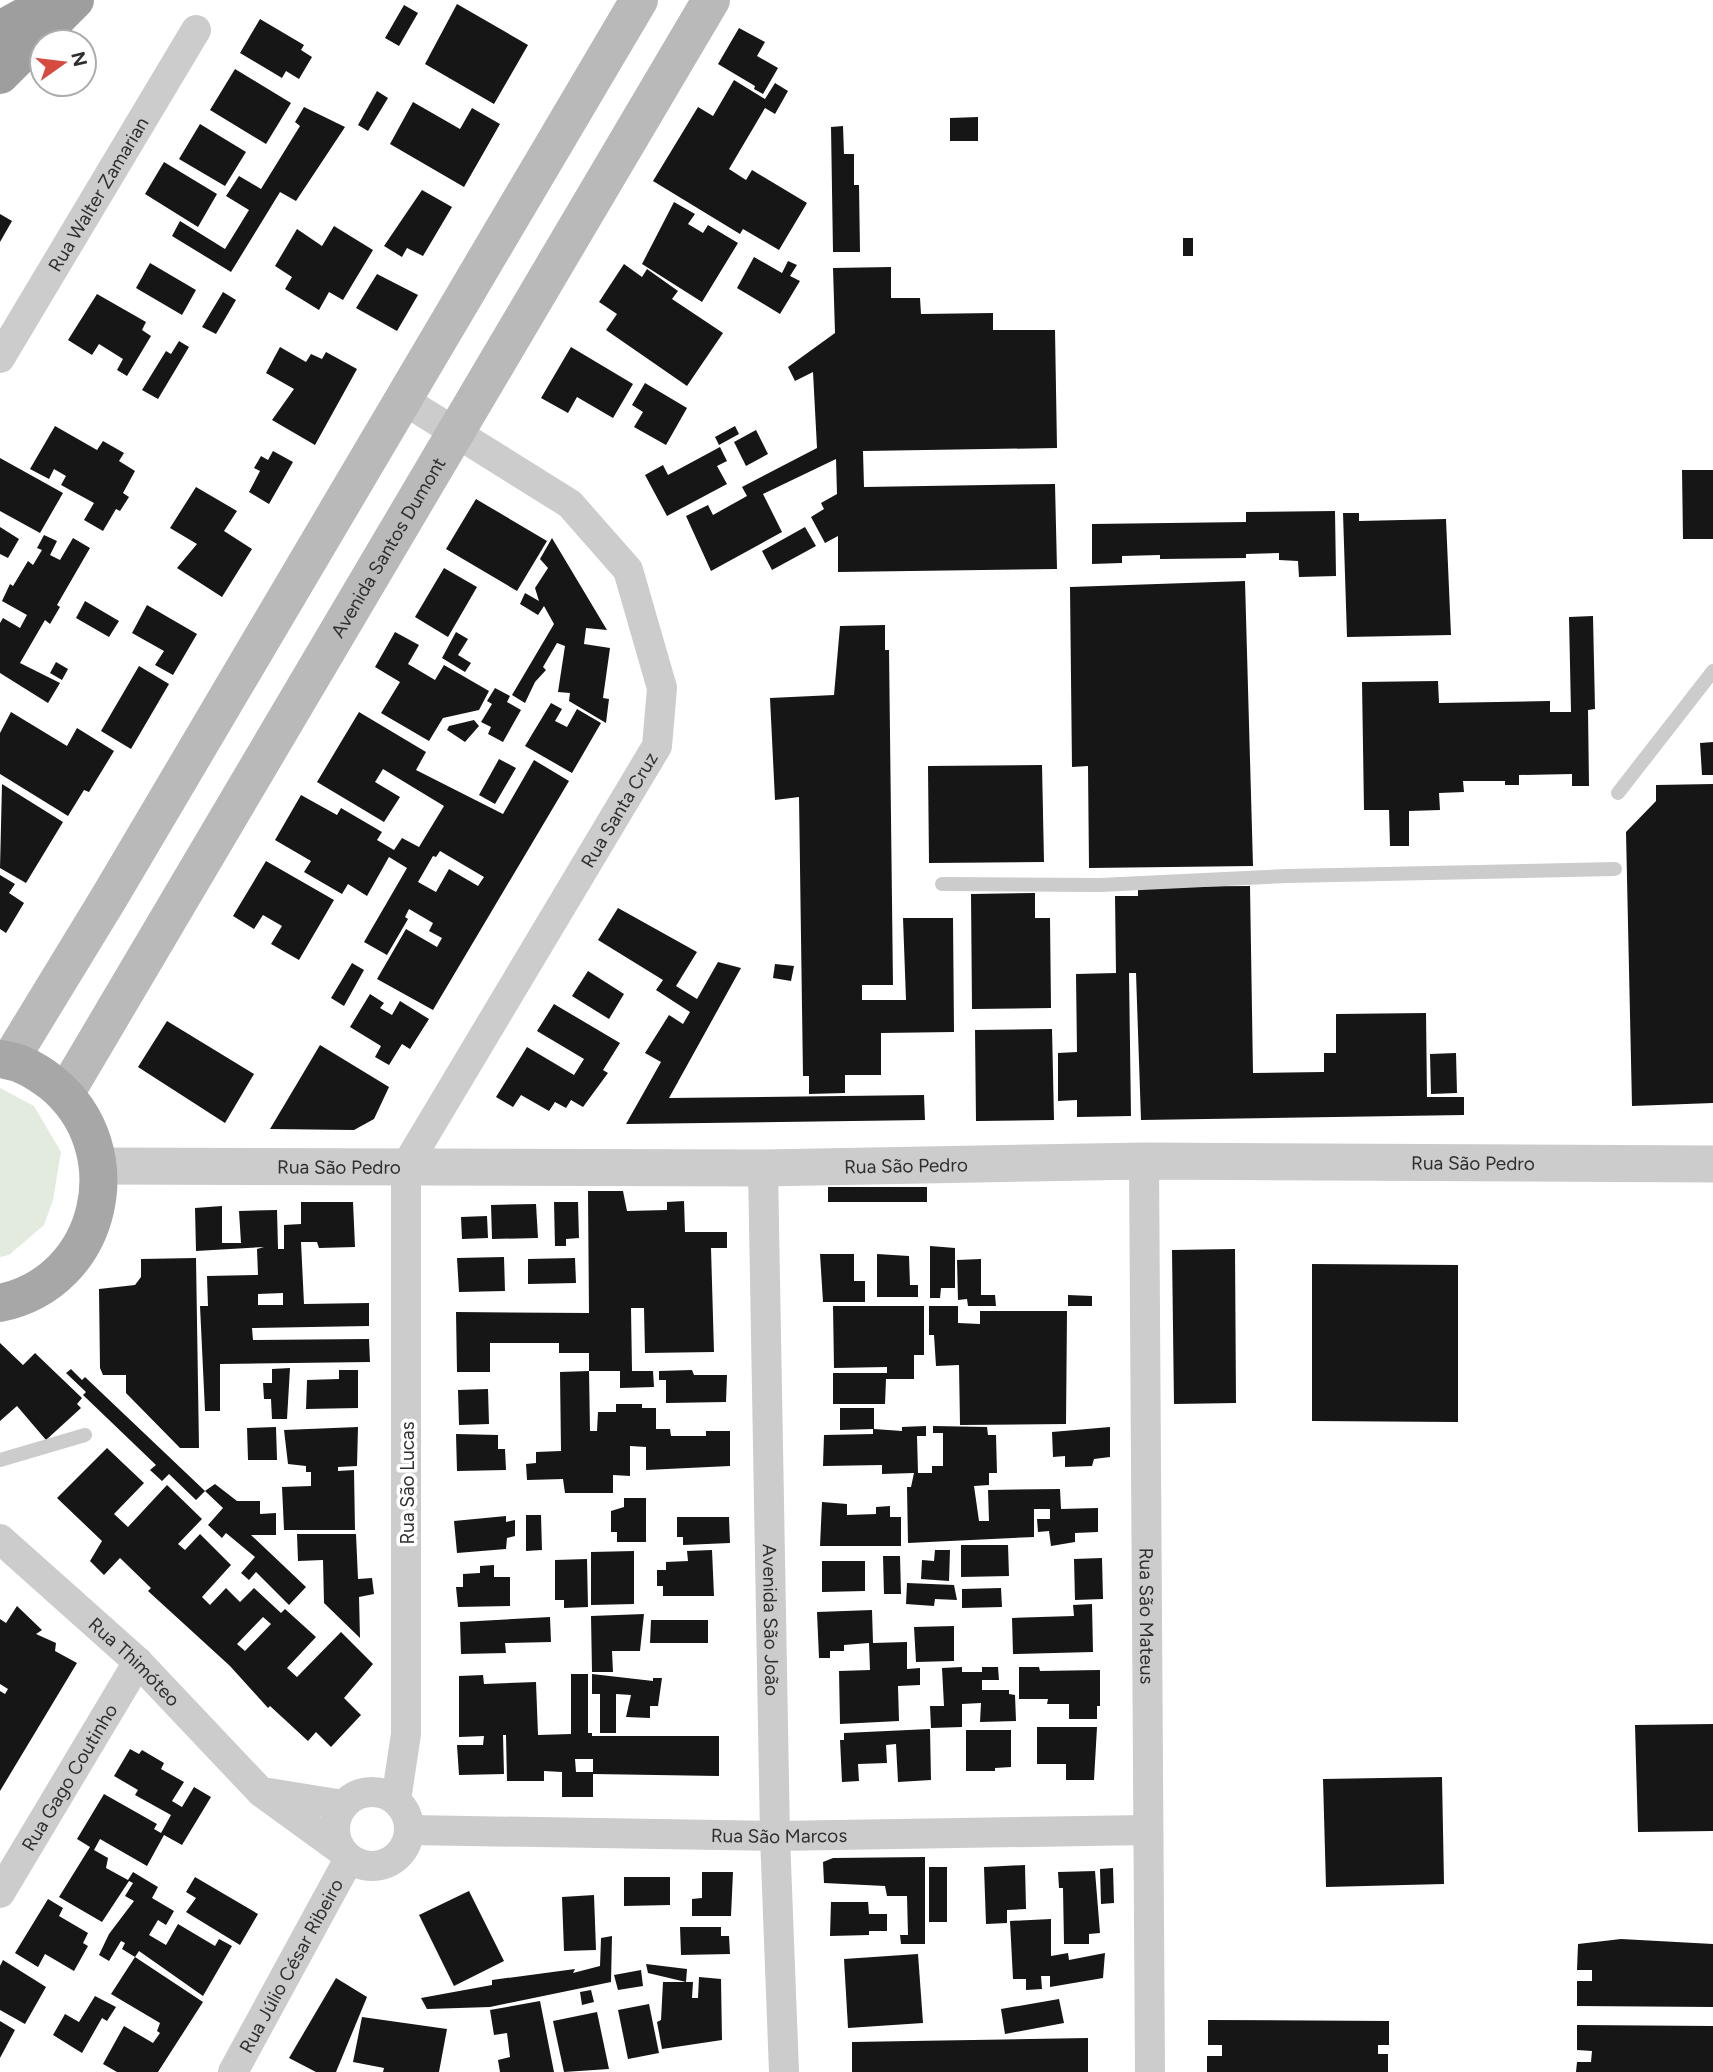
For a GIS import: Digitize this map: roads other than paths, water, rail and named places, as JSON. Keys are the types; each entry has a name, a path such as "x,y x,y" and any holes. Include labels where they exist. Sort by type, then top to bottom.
{"highway":[{"path":"0,30 54,0"},
{"path":"0,75 75,0"}],"main road":[{"path":"0,1303 19,1299 55,1278 81,1247 97,1208 99,1166 88,1128 65,1094 40,1073 5,1059 117,884 639,0"},
{"name":"Avenida Santos Dumont","path":"65,1094 711,0"}],"street":[{"name":"Rua Walter Zamarian","path":"0,358 196,30"},
{"name":"Rua Santa Cruz","path":"402,399 457,430 569,504 628,570 662,688 657,746 406,1166"},
{"name":"Rua São Pedro","path":"99,1166 763,1168 1144,1161 1713,1164"},
{"name":"Rua São Mateus","path":"1144,1161 1150,2072"},
{"name":"Rua São Lucas","path":"396,1800 406,1734 406,1166"},
{"name":"Avenida São João","path":"763,1168 775,1836 784,2072"},
{"name":"Rua Thimóteo","path":"0,1539 138,1662 261,1792 345,1855"},
{"name":"Rua Gago Coutinho","path":"0,1893 138,1662"},
{"path":"261,1792 344,1805"},
{"path":"374,1792 396,1800 408,1819 410,1830 402,1852 394,1860 372,1867 345,1855 335,1827 344,1805 363,1793 374,1792"},
{"name":"Rua São Marcos","path":"410,1830 775,1836 1147,1830"},
{"name":"Rua Júlio César Ribeiro","path":"233,2072 345,1855"}],"lane":[{"path":"1618,793 1713,671"},
{"path":"942,884 1100,885 1288,876 1615,869"},
{"path":"0,1461 85,1435"}]}
